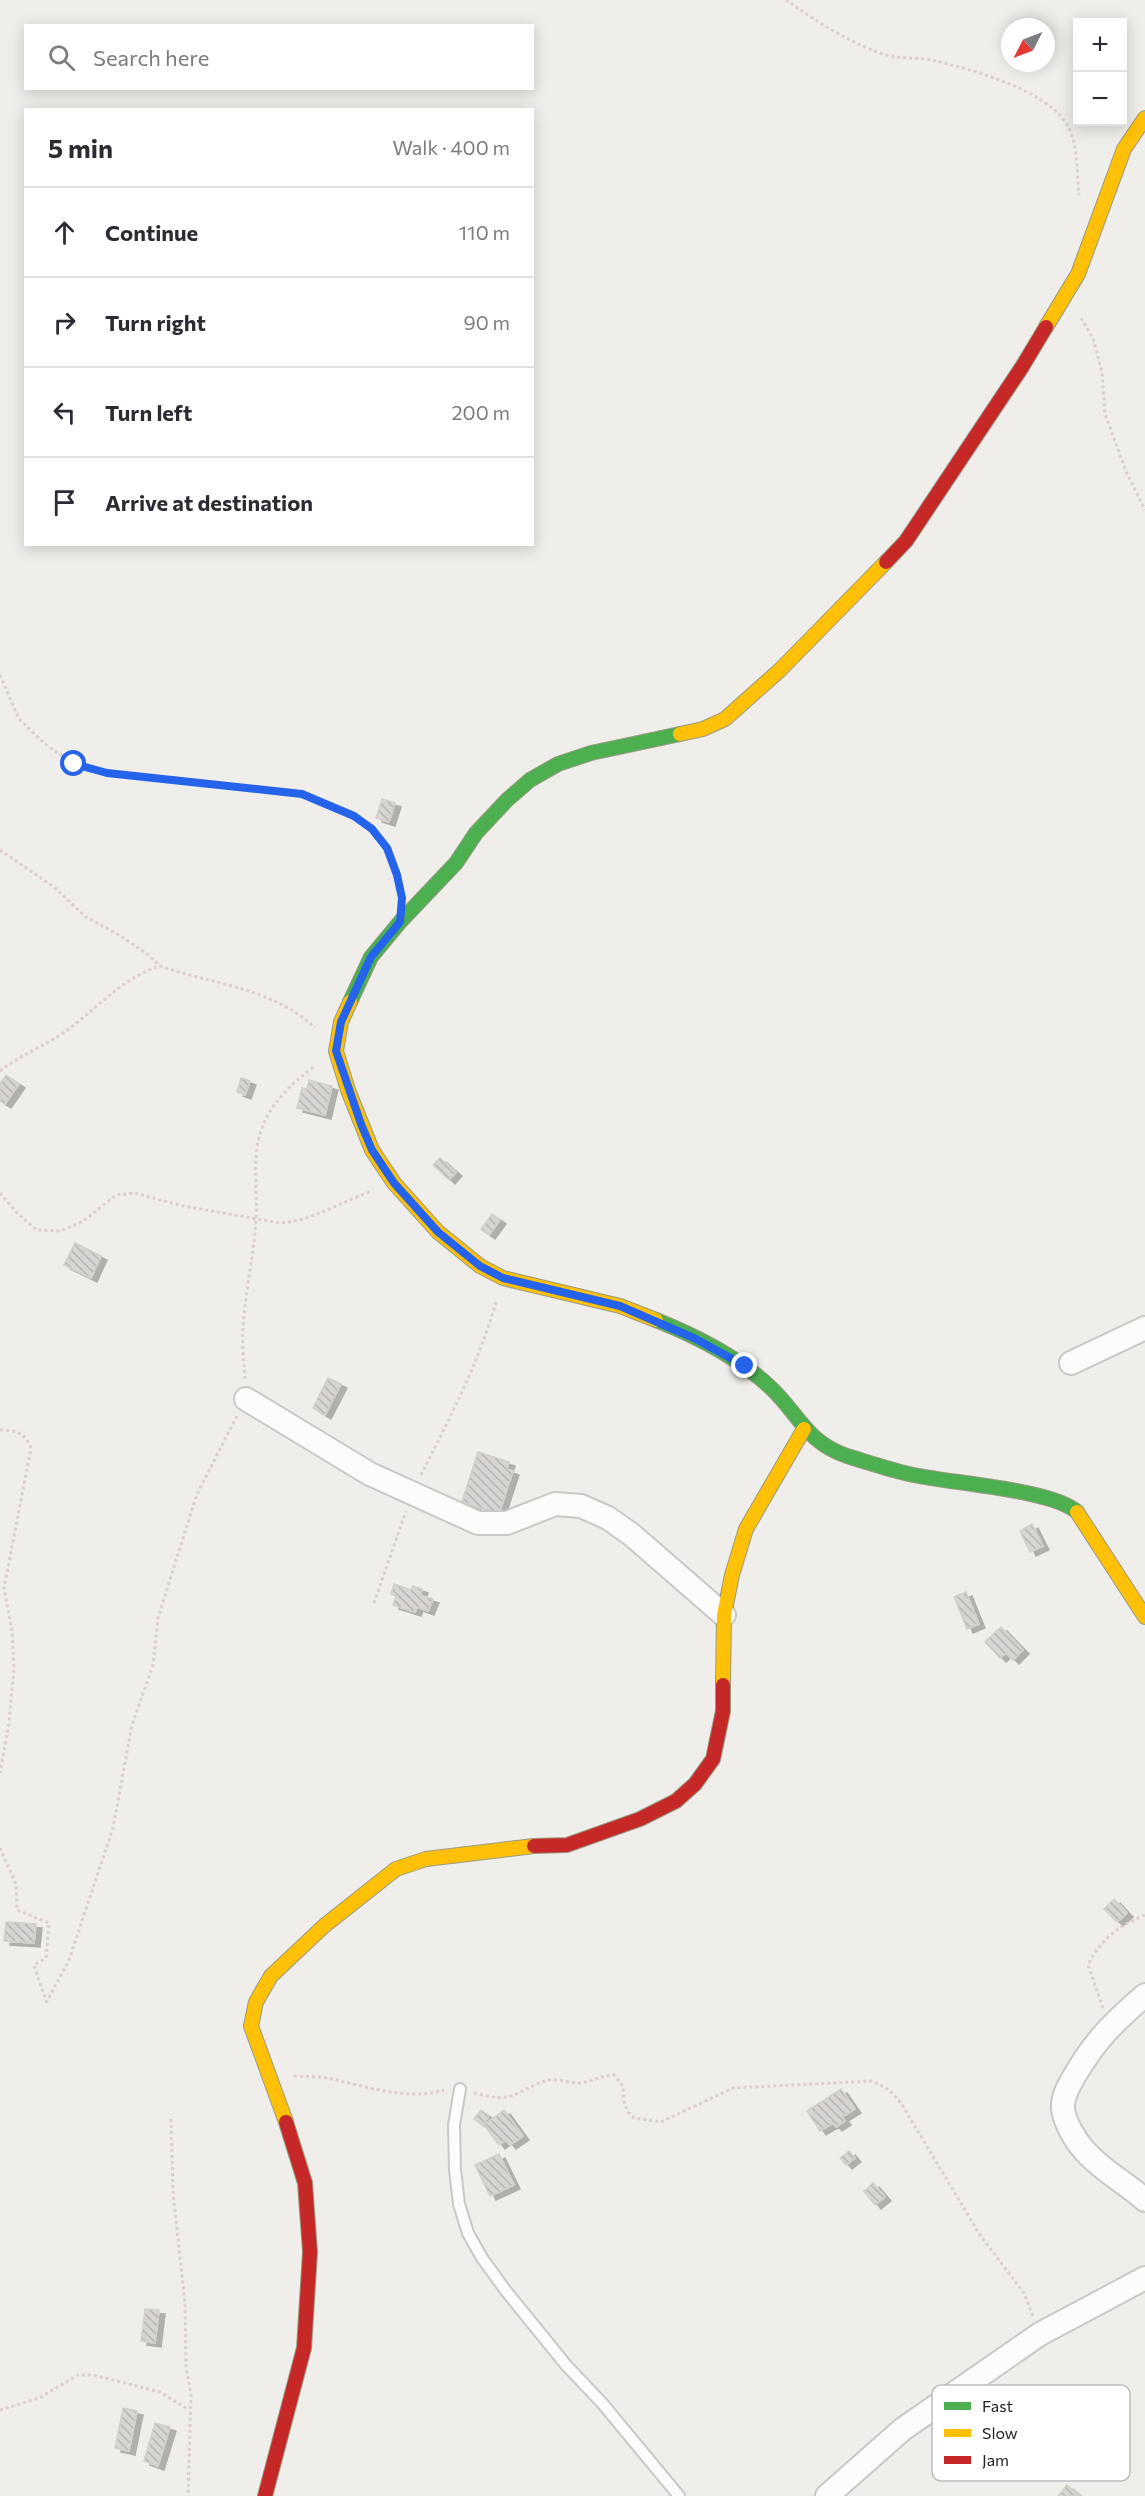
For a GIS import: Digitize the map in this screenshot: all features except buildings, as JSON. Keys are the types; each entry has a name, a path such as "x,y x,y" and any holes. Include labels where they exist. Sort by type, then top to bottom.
{"street":[{"path":"1145,118 1124,149 1078,274 1022,367 906,542 753,696 725,719 703,729 591,753 558,764 530,780 476,833 456,863 400,922 371,957 341,1022 336,1051 372,1150 394,1183 438,1232 480,1266 503,1278 620,1306 662,1322 722,1352 745,1366 769,1386 786,1403 804,1429 826,1446 869,1464 909,1474 1011,1491 1066,1505 1075,1510 1084,1521 1106,1560 1145,1617"},
{"path":"1071,1363 1145,1328"},
{"path":"246,1399 370,1474 478,1523 507,1523 555,1504 581,1506 608,1518 632,1535 724,1615"},
{"path":"265,2496 304,2348 310,2252 305,2183 298,2156 251,2026 256,2002 271,1976 324,1926 396,1869 426,1859 531,1846 567,1845 640,1819 676,1801 695,1784 713,1759 723,1711 724,1615 732,1575 746,1529 804,1429"},
{"path":"1145,1995 1110,2025 1091,2047 1067,2089 1063,2108 1071,2130 1083,2149 1116,2180 1145,2200"},
{"path":"966,2385 1040,2334 1145,2278"},
{"path":"827,2496 903,2429 932,2409"}],"lane":[{"path":"460,2089 454,2126 455,2170 459,2204 468,2233 482,2259 506,2291 678,2496"}],"path":[{"path":"786,0 852,39 887,55 942,63 985,76 1046,102 1065,120 1074,141 1082,206"},
{"path":"1066,293 1093,338 1102,372 1105,414 1126,471 1145,510"},
{"path":"0,675 19,719 45,744 74,764 107,773 302,794 354,816 372,829 387,848 397,875 402,898 400,922"},
{"path":"0,850 54,887 86,917 119,934 160,966 258,994 313,1025 336,1051 306,1071 288,1090 262,1126 255,1164 256,1219 243,1329 246,1399 197,1494 158,1618 153,1665 132,1725 113,1828 69,1960 46,2003 34,1965 46,1958 49,1923 17,1910 16,1884 0,1848"},
{"path":"0,1071 17,1057 62,1034 124,983 160,966"},
{"path":"0,1192 18,1214 38,1230 60,1231 82,1222 117,1196 135,1193 183,1206 280,1223 294,1222 394,1183"},
{"path":"374,1603 412,1493 466,1386 490,1325 503,1278"},
{"path":"0,1430 16,1430 27,1439 31,1448 4,1588 12,1630 14,1668 9,1723 0,1773"},
{"path":"1110,2025 1092,1982 1088,1965 1113,1933 1133,1919 1145,1915"},
{"path":"269,2074 330,2078 390,2093 432,2094 448,2089 460,2089 504,2099 553,2079 586,2082 606,2075 614,2075 623,2086 624,2102 628,2112 634,2118 661,2122 733,2088 873,2081 889,2090 901,2103 980,2235 1024,2293 1040,2334"},
{"path":"171,2119 174,2193 185,2303 186,2367 191,2394 188,2496"},
{"path":"0,2410 39,2398 78,2374 93,2375 160,2392 190,2411"}],"traffic: fast":[{"path":"350,1002 371,957 400,922 456,863 476,833 507,800 530,780 558,764 591,753 680,734"},
{"path":"656,1320 701,1340 758,1376 780,1397 812,1435 833,1450 909,1474 1023,1492 1064,1504 1077,1512"}],"traffic: slow":[{"path":"1046,327 1078,274 1124,149 1145,118"},
{"path":"680,734 703,729 725,719 780,670 886,562"},
{"path":"350,1002 341,1022 336,1051 348,1090 372,1150 394,1183 438,1232 480,1266 503,1278 620,1306 656,1320"},
{"path":"723,1685 724,1615 732,1575 746,1529 804,1429"},
{"path":"1077,1512 1145,1617"},
{"path":"286,2122 251,2026 256,2002 271,1976 324,1926 396,1869 426,1859 534,1846"}],"traffic: jam":[{"path":"886,562 906,541 1022,367 1046,327"},
{"path":"534,1846 567,1845 640,1819 676,1801 695,1784 713,1759 723,1711 723,1685"},
{"path":"265,2496 304,2348 310,2252 305,2183 286,2122"}],"route":[{"path":"74,764 107,773 302,794 330,804 354,816 372,829 387,848 397,875 402,898 400,922 371,957 356,987 341,1022 336,1051 348,1090 372,1150 394,1183 438,1232 480,1266 503,1278 620,1306 662,1322 745,1366"}]}
